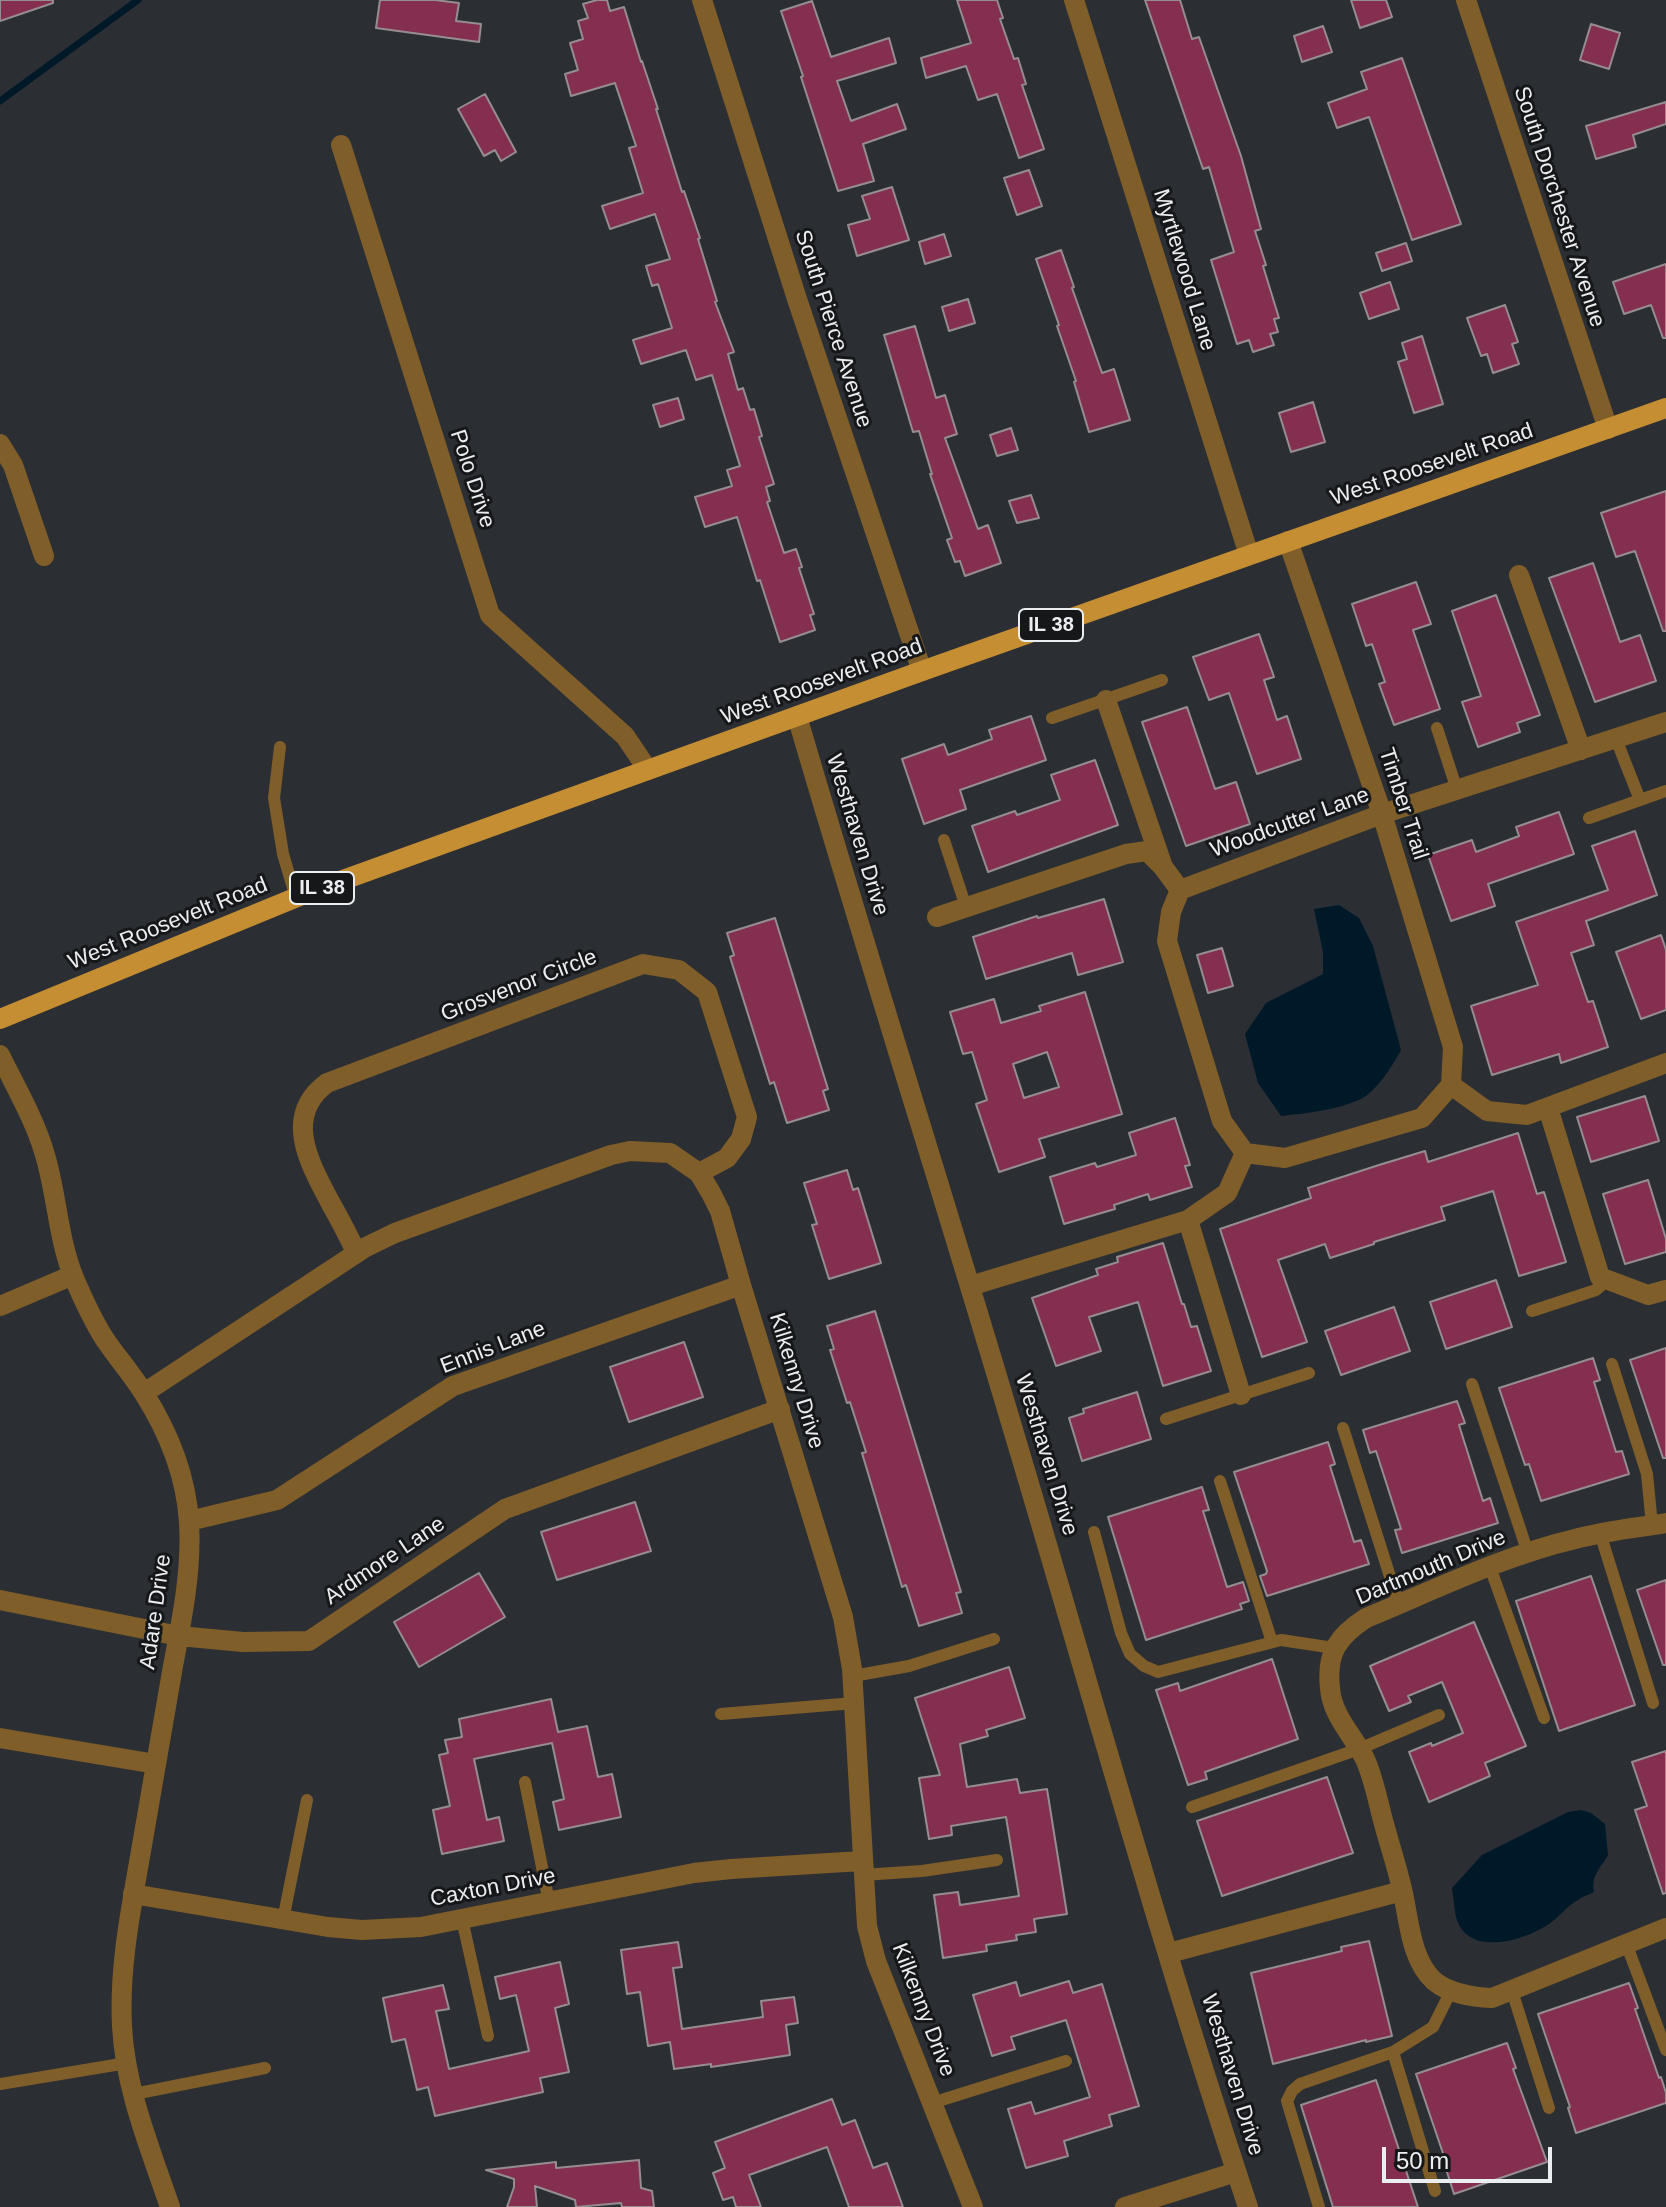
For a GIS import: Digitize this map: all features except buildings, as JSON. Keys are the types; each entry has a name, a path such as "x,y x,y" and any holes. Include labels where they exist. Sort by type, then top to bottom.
{"main road":[{"name":"West Roosevelt Road","path":"0,1019 296,898 922,671 1666,408"}],"street":[{"name":"South Pierce Avenue","path":"702,0 797,299 922,671"},
{"name":"Myrtlewood Lane","path":"1074,0 1249,555"},
{"name":"South Dorchester Avenue","path":"1466,0 1608,429"},
{"name":"Polo Drive","path":"341,145 490,615 625,736 648,770"},
{"path":"0,444 13,465 44,556"},
{"name":"Timber Trail","path":"1288,541 1382,814 1453,1047 1451,1085"},
{"path":"1519,575 1581,750"},
{"path":"1106,700 1163,867"},
{"name":"Westhaven Drive","path":"797,716 1248,2207"},
{"name":"Woodcutter Lane","path":"1180,890 1382,814 1666,722"},
{"path":"937,917 1126,854 1147,851 1180,890 1171,912 1167,941 1222,1121 1245,1153 1285,1158 1422,1118 1451,1085 1487,1111 1527,1115 1666,1063"},
{"name":"Grosvenor Circle","path":"356,1252 309,1162 302,1134 305,1110 318,1090 327,1083 643,964 679,970 707,992 747,1117 741,1139 727,1158 699,1173"},
{"name":"Adare Drive","path":"0,1055 45,1153 61,1234 73,1275 98,1326 144,1393 173,1449 185,1488 190,1558 121,1980 122,2028 127,2063 170,2207"},
{"path":"1548,1108 1600,1277 1648,1295 1666,1290"},
{"path":"144,1393 356,1252 395,1233 611,1155 630,1151 670,1153 699,1173"},
{"path":"970,1286 1188,1220 1227,1193 1245,1153"},
{"name":"Kilkenny Drive","path":"699,1173 720,1211 843,1617 853,1676 867,1926 876,1961 973,2207"},
{"path":"1188,1220 1241,1395"},
{"path":"0,1306 73,1275"},
{"name":"Ennis Lane","path":"189,1521 277,1500 453,1386 741,1285"},
{"name":"Ardmore Lane","path":"0,1600 179,1636 243,1642 309,1641 505,1509 780,1409"},
{"name":"Dartmouth Drive","path":"1334,1648 1347,1631 1366,1618 1490,1567 1572,1539 1659,1524"},
{"path":"1334,1648 1329,1667 1330,1690 1336,1712 1372,1777 1413,1943 1421,1963 1433,1980 1451,1991 1471,1997 1492,1998 1666,1928"},
{"path":"0,1738 156,1764"},
{"name":"Caxton Drive","path":"133,1894 362,1930 421,1927 694,1873 731,1869 863,1868"},
{"path":"1169,1953 1402,1891"},
{"path":"1125,2207 1236,2172"}],"lane":[{"path":"1052,718 1162,680"},
{"path":"1437,728 1457,790"},
{"path":"1616,739 1640,800"},
{"path":"280,747 274,798 283,854 296,898"},
{"path":"1589,818 1666,791"},
{"path":"944,840 966,907"},
{"path":"1532,1311 1596,1290 1608,1280"},
{"path":"1612,1364 1647,1474 1659,1524"},
{"path":"1166,1419 1309,1373"},
{"path":"1472,1384 1528,1553"},
{"path":"1343,1428 1399,1605"},
{"path":"1220,1481 1272,1642"},
{"path":"1094,1532 1121,1633 1130,1654 1144,1666 1158,1672 1281,1640 1334,1648"},
{"path":"1600,1533 1653,1703"},
{"path":"1490,1567 1544,1718"},
{"path":"853,1676 909,1666 994,1639"},
{"path":"721,1714 854,1703"},
{"path":"1192,1807 1359,1749 1439,1715"},
{"path":"525,1782 549,1902"},
{"path":"283,1920 307,1800"},
{"path":"863,1868 922,1871 997,1860"},
{"path":"462,1919 488,2036"},
{"path":"1626,1943 1666,2050"},
{"path":"1319,2207 1287,2101 1292,2091 1300,2084 1393,2052 1433,2027 1451,1991"},
{"path":"1512,1991 1549,2108"},
{"path":"1393,2052 1435,2191"},
{"path":"932,2103 1066,2061"},
{"path":"0,2084 127,2063"},
{"path":"134,2094 265,2068"}],"water":[{"path":"1339,905 1359,918 1373,946 1401,1050 1379,1084 1361,1099 1332,1108 1281,1116 1258,1083 1245,1034 1266,1003 1323,974 1323,952 1314,909"},
{"path":"1581,1810 1591,1813 1605,1824 1608,1855 1595,1877 1594,1892 1574,1902 1549,1924 1528,1935 1489,1942 1467,1934 1457,1921 1452,1888 1482,1855 1568,1812"}],"waterway":[{"path":"0,101 138,0"}]}
